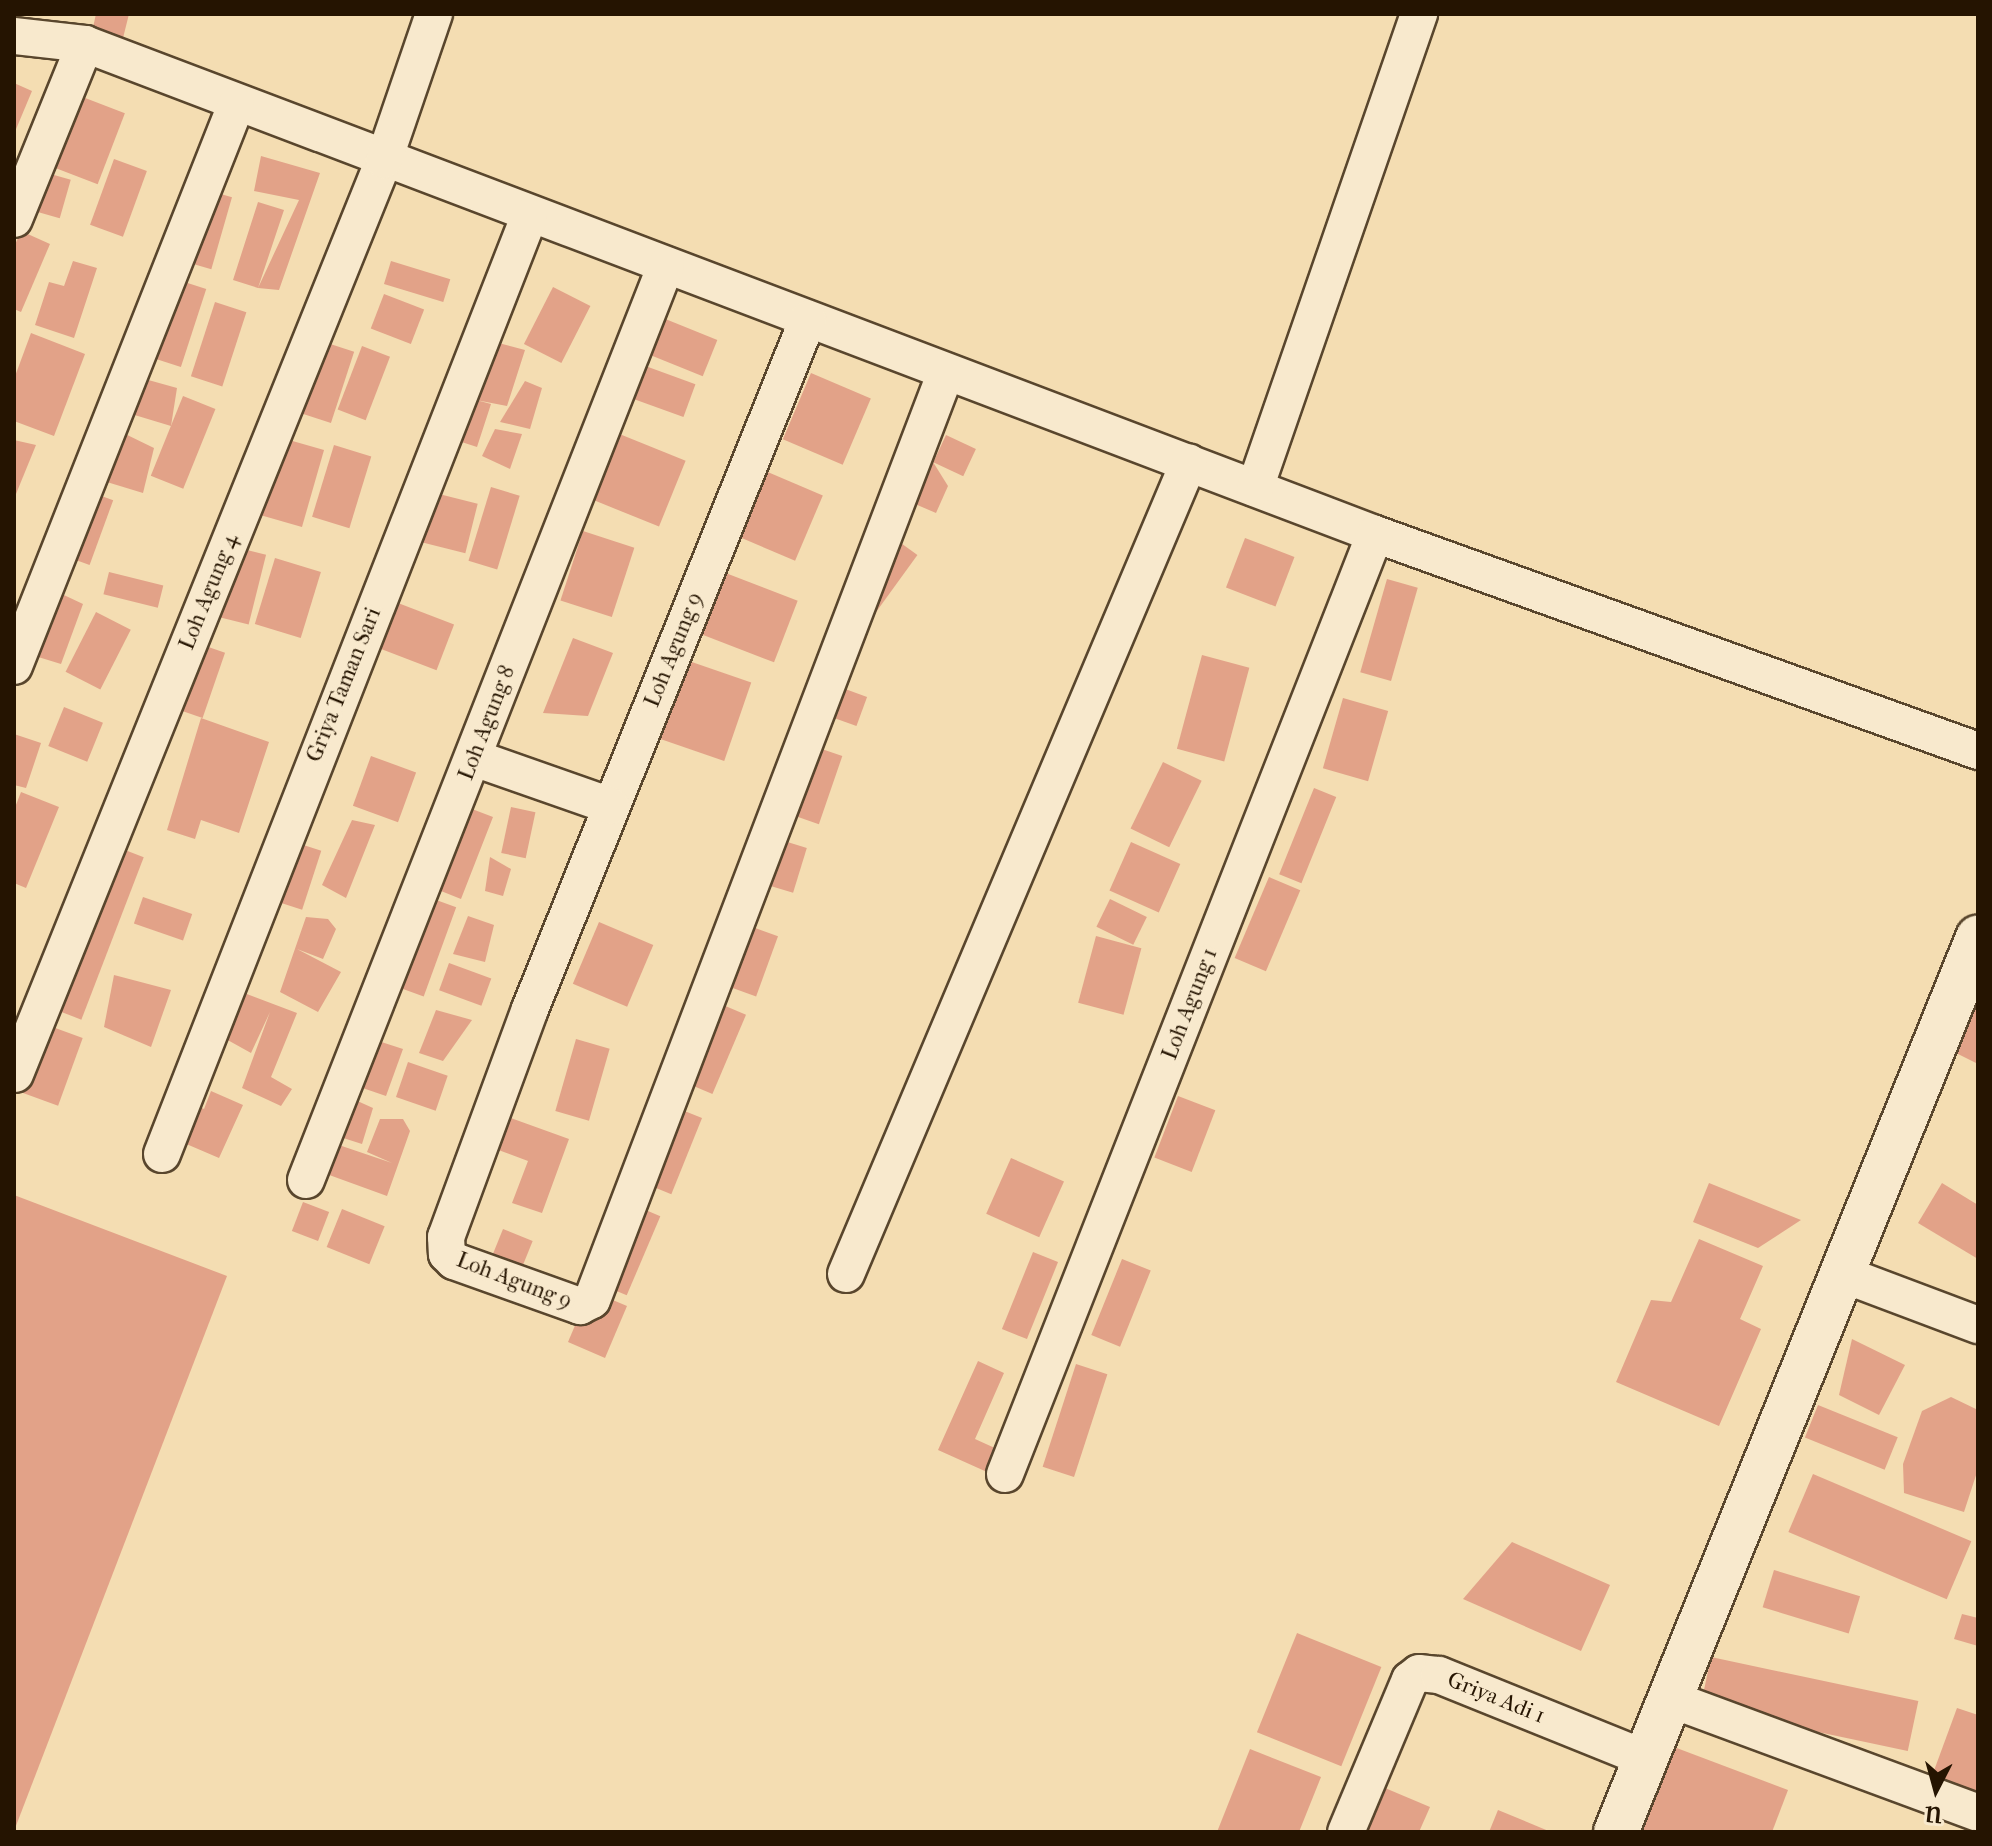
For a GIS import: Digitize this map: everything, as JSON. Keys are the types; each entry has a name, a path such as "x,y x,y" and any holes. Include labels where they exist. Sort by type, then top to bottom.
{"main road":[{"path":"1616,1832 1673,1700 1978,938"}],"street":[{"name":"Loh Agung 4","path":"15,1074 24,1020 384,160 434,14"},
{"path":"1255,488 1419,14"},
{"path":"14,36 85,44 529,217 666,265 1375,534 1978,751"},
{"path":"14,219 85,44"},
{"path":"14,666 236,105"},
{"name":"Griya Taman Sari","path":"162,1154 529,217"},
{"name":"Loh Agung 8","path":"306,1180 666,265"},
{"name":"Loh Agung 9","path":"808,319 530,1009 445,1248 454,1261 580,1306 592,1300 946,372"},
{"path":"846,1274 1189,462"},
{"name":"Loh Agung 1","path":"1005,1474 1375,534"},
{"path":"474,758 611,806"},
{"path":"1845,1275 1978,1325"},
{"name":"Griya Adi 1","path":"1346,1832 1410,1680 1419,1673 1439,1675 1647,1759"},
{"path":"1673,1700 1978,1813"}],"building":[{"path":"96,14 129,14 122,42 91,36"},
{"path":"14,83 32,91 14,134"},
{"path":"67,91 125,113 98,184 40,162"},
{"path":"261,156 320,173 279,290 258,288 299,200 254,191"},
{"path":"114,159 147,171 123,237 90,225"},
{"path":"40,171 71,180 60,218 29,209"},
{"path":"207,190 232,197 211,269 186,262"},
{"path":"258,202 284,210 258,288 233,280"},
{"path":"21,231 50,244 21,312 14,309 14,247"},
{"path":"73,261 97,268 74,338 35,325 49,282 64,286"},
{"path":"391,261 450,279 443,302 384,284"},
{"path":"172,278 206,289 181,367 147,356"},
{"path":"553,287 590,306 561,363 524,344"},
{"path":"384,294 424,309 411,344 371,329"},
{"path":"215,302 246,312 222,386 191,376"},
{"path":"658,316 717,340 703,376 643,352"},
{"path":"31,333 85,354 54,436 14,421 14,379"},
{"path":"318,340 354,352 331,423 295,411"},
{"path":"487,340 525,350 507,406 476,400 491,404 477,447 443,436"},
{"path":"362,346 390,357 366,420 338,409"},
{"path":"640,364 695,384 683,417 628,397"},
{"path":"811,373 871,398 843,465 783,439"},
{"path":"134,376 177,388 171,426 118,410"},
{"path":"525,381 542,388 530,429 500,422"},
{"path":"183,396 215,409 183,489 151,476"},
{"path":"495,429 522,434 510,469 482,456"},
{"path":"119,431 154,448 143,493 97,479"},
{"path":"617,433 686,461 659,527 590,499"},
{"path":"946,435 976,449 963,476 933,462"},
{"path":"275,436 324,450 302,527 253,513"},
{"path":"14,440 36,445 16,494 14,494"},
{"path":"334,445 371,456 349,528 312,517"},
{"path":"933,462 948,486 936,513 915,504"},
{"path":"763,470 823,495 795,561 735,535"},
{"path":"491,487 520,496 497,569 468,561"},
{"path":"85,490 113,500 90,565 61,555"},
{"path":"435,493 478,504 465,553 423,542"},
{"path":"583,531 634,548 612,617 560,600"},
{"path":"1245,538 1294,557 1275,606 1226,587"},
{"path":"898,541 917,555 872,618 852,604"},
{"path":"235,547 266,555 249,625 218,617"},
{"path":"275,558 321,572 301,638 255,624"},
{"path":"109,572 163,586 158,608 103,594"},
{"path":"723,572 798,601 774,662 699,634"},
{"path":"1387,579 1418,588 1391,681 1360,672"},
{"path":"49,588 83,604 61,664 22,652"},
{"path":"385,598 454,625 437,670 367,644"},
{"path":"96,612 131,630 100,689 66,672"},
{"path":"573,638 613,653 588,716 543,713"},
{"path":"191,641 225,653 203,718 169,706"},
{"path":"1202,655 1249,668 1224,761 1177,749"},
{"path":"686,660 751,682 724,761 659,738"},
{"path":"837,686 867,697 856,726 826,715"},
{"path":"1343,698 1388,711 1368,781 1323,768"},
{"path":"64,707 103,723 87,762 48,746"},
{"path":"201,718 269,742 239,833 201,820 195,839 167,830"},
{"path":"14,734 41,743 26,788 14,785"},
{"path":"813,746 842,756 819,824 790,814"},
{"path":"371,756 416,772 398,822 353,806"},
{"path":"1163,762 1202,781 1169,847 1131,829"},
{"path":"1314,788 1336,797 1301,883 1279,874"},
{"path":"21,792 59,807 26,888 14,883 14,810"},
{"path":"511,807 535,812 526,858 501,853"},
{"path":"472,809 493,817 461,899 431,887 457,818 467,821"},
{"path":"352,820 375,825 346,898 322,885"},
{"path":"288,840 321,851 302,910 269,899"},
{"path":"781,840 807,848 793,893 767,885"},
{"path":"1131,842 1180,864 1159,912 1109,890"},
{"path":"112,845 144,857 81,1020 50,1007"},
{"path":"490,857 511,869 503,896 485,891"},
{"path":"1269,877 1300,890 1266,971 1235,958"},
{"path":"143,897 192,914 183,940 134,923"},
{"path":"428,897 456,907 424,997 396,986"},
{"path":"1110,899 1147,917 1133,945 1096,927"},
{"path":"468,916 494,925 485,962 453,954"},
{"path":"306,917 328,919 336,929 323,959 297,949 341,972 318,1012 280,992"},
{"path":"599,922 653,945 627,1007 573,984"},
{"path":"747,925 778,936 756,996 725,985"},
{"path":"1096,936 1141,948 1124,1015 1078,1003"},
{"path":"449,963 491,978 481,1006 439,990"},
{"path":"114,975 171,990 151,1047 104,1027"},
{"path":"231,988 297,1013 271,1077 292,1089 281,1106 242,1088 270,1012 251,1053 215,1033"},
{"path":"1978,988 1978,1064 1948,1049"},
{"path":"723,1005 746,1015 712,1094 689,1084"},
{"path":"436,1010 472,1020 443,1061 419,1053"},
{"path":"47,1025 83,1038 58,1106 22,1093"},
{"path":"369,1038 403,1049 386,1096 345,1082"},
{"path":"576,1039 610,1049 589,1121 555,1111"},
{"path":"408,1062 448,1076 436,1111 396,1097"},
{"path":"211,1091 243,1105 219,1158 170,1137 186,1101 204,1109"},
{"path":"1178,1096 1215,1110 1192,1172 1154,1158"},
{"path":"353,1099 373,1108 362,1144 337,1136"},
{"path":"677,1108 702,1118 671,1194 646,1184"},
{"path":"505,1116 569,1139 542,1213 512,1203 528,1161 493,1148"},
{"path":"380,1119 403,1119 410,1131 387,1196 321,1172 330,1142 392,1163 367,1152"},
{"path":"1011,1158 1064,1182 1039,1237 986,1214"},
{"path":"1709,1183 1801,1220 1758,1248 1693,1222"},
{"path":"1942,1183 1978,1205 1978,1259 1918,1223"},
{"path":"14,1195 227,1276 14,1831"},
{"path":"303,1202 329,1212 318,1241 292,1231"},
{"path":"641,1208 660,1216 627,1295 607,1287"},
{"path":"342,1209 385,1226 369,1264 327,1247"},
{"path":"503,1229 533,1241 518,1277 488,1265"},
{"path":"1699,1239 1763,1266 1740,1319 1761,1329 1719,1426 1616,1382 1651,1300 1671,1302"},
{"path":"1033,1252 1058,1262 1027,1339 1002,1329"},
{"path":"1122,1259 1151,1271 1120,1347 1091,1335"},
{"path":"608,1298 627,1306 605,1358 568,1342 582,1309"},
{"path":"1852,1339 1905,1365 1879,1415 1839,1395"},
{"path":"978,1361 1004,1373 975,1439 997,1449 987,1472 938,1450"},
{"path":"1076,1364 1107,1374 1074,1477 1043,1467"},
{"path":"1951,1397 1978,1410 1978,1469 1964,1512 1904,1493 1903,1464 1922,1411"},
{"path":"1818,1405 1898,1437 1885,1470 1805,1437"},
{"path":"1813,1474 1971,1541 1947,1599 1788,1532"},
{"path":"1512,1542 1610,1585 1581,1651 1463,1599"},
{"path":"1774,1570 1860,1596 1849,1634 1763,1607"},
{"path":"1962,1614 1978,1618 1978,1646 1954,1639"},
{"path":"1297,1633 1381,1667 1341,1766 1257,1732"},
{"path":"1711,1657 1918,1701 1908,1751 1700,1707"},
{"path":"1957,1708 1978,1715 1978,1792 1932,1776"},
{"path":"1674,1747 1788,1790 1772,1832 1641,1832"},
{"path":"1250,1749 1321,1777 1299,1832 1217,1832"},
{"path":"1385,1788 1430,1807 1419,1832 1366,1832"},
{"path":"1498,1810 1551,1832 1489,1832"}]}
